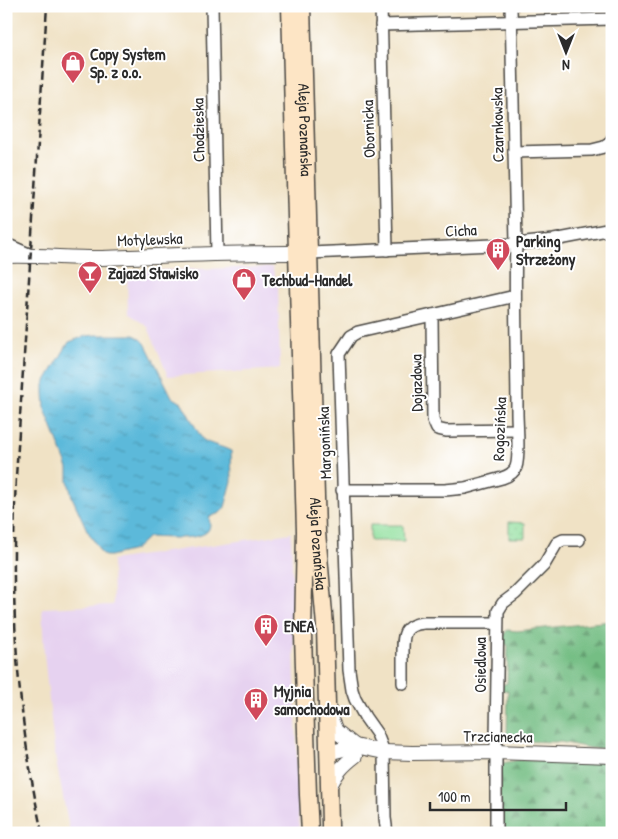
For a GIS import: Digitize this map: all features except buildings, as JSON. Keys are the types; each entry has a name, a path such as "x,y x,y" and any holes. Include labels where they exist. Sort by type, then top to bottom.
{"main road":[{"name":"Aleja Poznańska","path":"290,6 317,532 324,619 330,833"},
{"name":"Aleja Poznańska","path":"302,6 305,543 303,610 306,754 310,833"},
{"path":"304,647 312,649 317,653 326,675"}],"street":[{"name":"Chodzieska","path":"212,6 217,254"},
{"name":"Obornicka","path":"381,6 388,250"},
{"name":"Czarnkowska","path":"511,6 516,244"},
{"path":"381,24 612,18"},
{"path":"514,152 592,150 604,147 612,139"},
{"name":"Cicha","path":"303,253 516,244 554,240 612,229"},
{"name":"Motylewska","path":"6,244 30,256 66,258 303,253"},
{"name":"Rogozińska","path":"342,490 445,490 466,488 508,476 516,467 516,244"},
{"path":"6,256 30,256"},
{"name":"Margonińska","path":"387,833 384,752 377,734 364,717 355,699 348,660 338,354 351,336 358,332 515,296"},
{"name":"Dojazdowa","path":"432,316 433,420 437,428 446,431 517,430"},
{"name":"Osiedlowa","path":"496,833 498,611 501,605 516,594 544,565 557,543 563,540 579,540"},
{"path":"403,683 403,641 405,632 413,625 424,623 497,623"},
{"name":"Trzcianecka","path":"327,712 336,731 355,751"},
{"path":"329,788 338,771 355,751"},
{"name":"Trzcianecka","path":"306,754 355,751 412,753 496,752 612,756"}],"shaded area":[{"path":"272,267 278,284 280,369 168,376 148,327 128,313 127,271"},
{"path":"291,533 299,833 70,833 55,756 44,654 42,608 113,605 112,560"}],"green space":[{"path":"509,522 525,523 525,538 509,538"},
{"path":"370,525 403,525 404,541 370,541"},
{"path":"612,621 612,749 590,748 561,742 507,741 503,739 503,734 507,733 508,691 502,690 502,685 507,683 508,645 503,644 502,638 507,630 517,631"},
{"path":"518,760 612,762 612,833 500,833 500,772 503,763"}],"water":[{"path":"134,335 140,338 145,343 172,397 182,403 202,439 231,451 232,481 225,507 220,513 209,517 210,527 205,533 190,537 148,537 134,550 105,556 87,530 72,497 68,481 68,468 45,410 44,385 69,342 86,336"}],"railway":[{"path":"42,833 28,754 18,675 14,549 16,477 47,6"}],"place":[{"name":"Copy System Sp. z o.o.","path":"73,84"},
{"name":"Parking Strzeżony","path":"498,271"},
{"name":"Zajazd Stawisko","path":"90,294"},
{"name":"Techbud-Handel","path":"244,301"},
{"name":"ENEA","path":"266,647"},
{"name":"Myjnia samochodowa","path":"256,721"}]}
